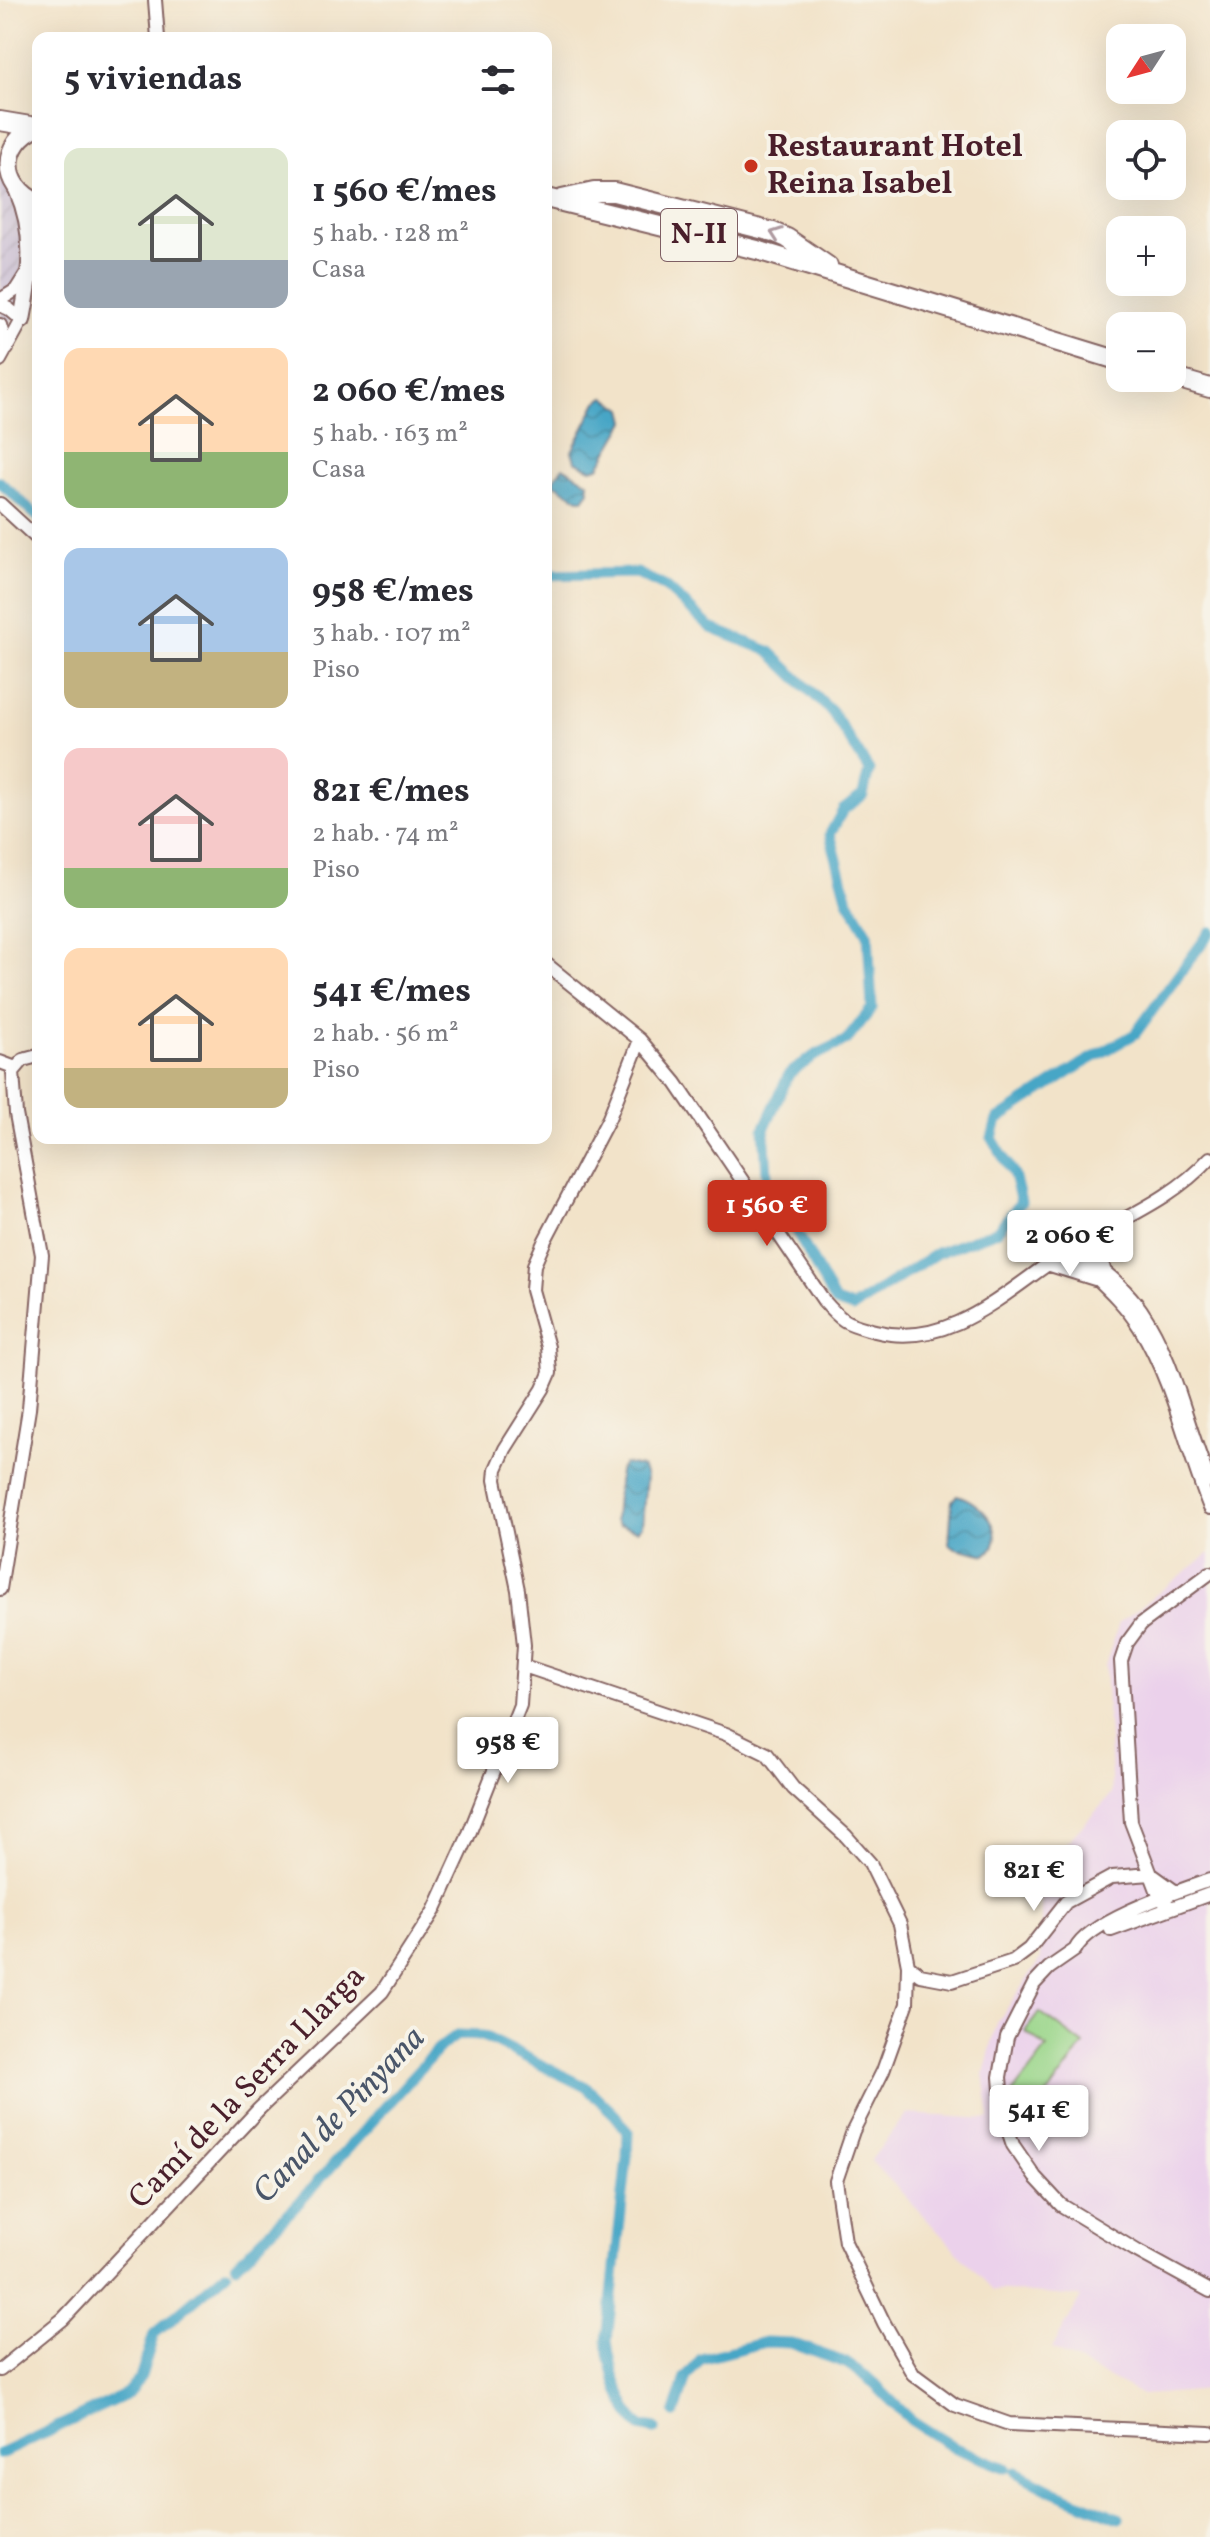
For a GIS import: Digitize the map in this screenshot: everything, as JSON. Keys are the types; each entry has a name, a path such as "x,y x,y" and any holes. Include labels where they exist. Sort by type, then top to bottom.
{"main road":[{"path":"0,121 32,125"},
{"path":"32,129 11,150 8,162 10,179 32,200"},
{"name":"N-II","path":"552,199 757,250 1106,357"},
{"path":"1186,381 1210,388"}],"street":[{"path":"155,0 158,32"},
{"path":"10,179 27,212 30,233 30,268 22,320"},
{"path":"22,320 0,302 16,290 30,268"},
{"path":"4,355 32,301"},
{"path":"0,318 22,320"},
{"path":"0,325 4,355"},
{"path":"0,504 32,533"},
{"path":"552,969 640,1040 676,1083 824,1301 842,1322 884,1333 913,1336 972,1317 1072,1248 1157,1202 1195,1175 1210,1158"},
{"name":"Camí de la Serra Llarga","path":"0,2370 63,2319 259,2109 382,1992 434,1911 467,1839 520,1705 524,1645 518,1590 495,1480 496,1469 505,1449 550,1373 548,1347 532,1290 534,1265 609,1118 640,1040"},
{"path":"0,1589 29,1409 42,1255 16,1114 13,1072 23,1060 32,1058"},
{"path":"0,1062 16,1068"},
{"path":"1095,1236 1101,1275 1139,1326 1163,1371 1194,1469 1210,1508"},
{"path":"1072,1248 1140,1309 1155,1333 1210,1482"},
{"path":"1047,1264 1101,1275"},
{"path":"1171,1908 1160,1898 1131,1822 1121,1661 1127,1643 1141,1624 1210,1573"},
{"path":"524,1666 726,1734 767,1754 793,1788 846,1836 870,1863 900,1924 908,1965 907,2004 883,2071 853,2131 836,2181 845,2242 884,2323 913,2374 955,2405 1009,2424 1210,2433"},
{"path":"908,1965 920,1975 952,1981 1013,1961 1029,1949 1061,1907 1073,1897 1112,1877 1151,1874 1176,1892"},
{"path":"1144,1904 1151,1874"},
{"path":"1075,1950 1094,1931 1144,1904 1210,1880"},
{"path":"1111,1930 1210,1894"},
{"path":"1160,1898 1155,1906 1129,1918 1080,1950 1075,1950 1049,1968 1034,1984 1007,2037 1000,2077 1003,2115 1013,2145 1035,2177 1061,2205 1210,2291"}],"shaded area":[{"path":"0,176 18,201 24,219 21,300 1,343"},
{"path":"1210,1553 1210,2390 1142,2395 1052,2349 1081,2297 993,2290 871,2160 906,2114 990,2119 984,2074 997,2023 1041,1958 1041,1870 1112,1794 1105,1666 1119,1623"}],"green space":[{"path":"1040,2012 1084,2045 1034,2112 1011,2095 1047,2048 1025,2031"}],"water":[{"path":"605,397 623,409 626,421 599,467 591,469 575,461 572,451 597,402"},
{"path":"563,467 588,482 589,491 583,499 555,484 554,479"},
{"path":"624,1464 642,1467 646,1476 642,1526 637,1530 619,1525 615,1520 619,1471"},
{"path":"957,1495 975,1504 990,1519 996,1538 986,1555 949,1544 952,1501"}],"waterway":[{"name":"Canal de Pinyana","path":"0,482 32,511"},
{"name":"Canal de Pinyana","path":"552,575 637,573 666,587 711,628 769,651 832,712 869,770 863,795 843,810 830,834 848,900 868,934 872,1008 847,1040 814,1056 789,1074 764,1129 768,1189 791,1221 835,1302 853,1308 937,1253 997,1231 1021,1202 1014,1175 992,1138 997,1120 1082,1064 1135,1034 1210,932"},
{"name":"Canal de Pinyana","path":"236,2265 293,2209 436,2051 457,2035 483,2036 586,2087 628,2132 607,2341 622,2398 640,2426 655,2429"},
{"name":"Canal de Pinyana","path":"0,2454 127,2394 141,2376 154,2334 226,2273"},
{"name":"Canal de Pinyana","path":"675,2413 686,2377 701,2359 765,2342 791,2343 846,2363 866,2376 911,2420 955,2448 1006,2468"},
{"name":"Canal de Pinyana","path":"1016,2472 1119,2518"}],"place":[{"name":"Restaurant Hotel Reina Isabel","path":"751,166"}]}
